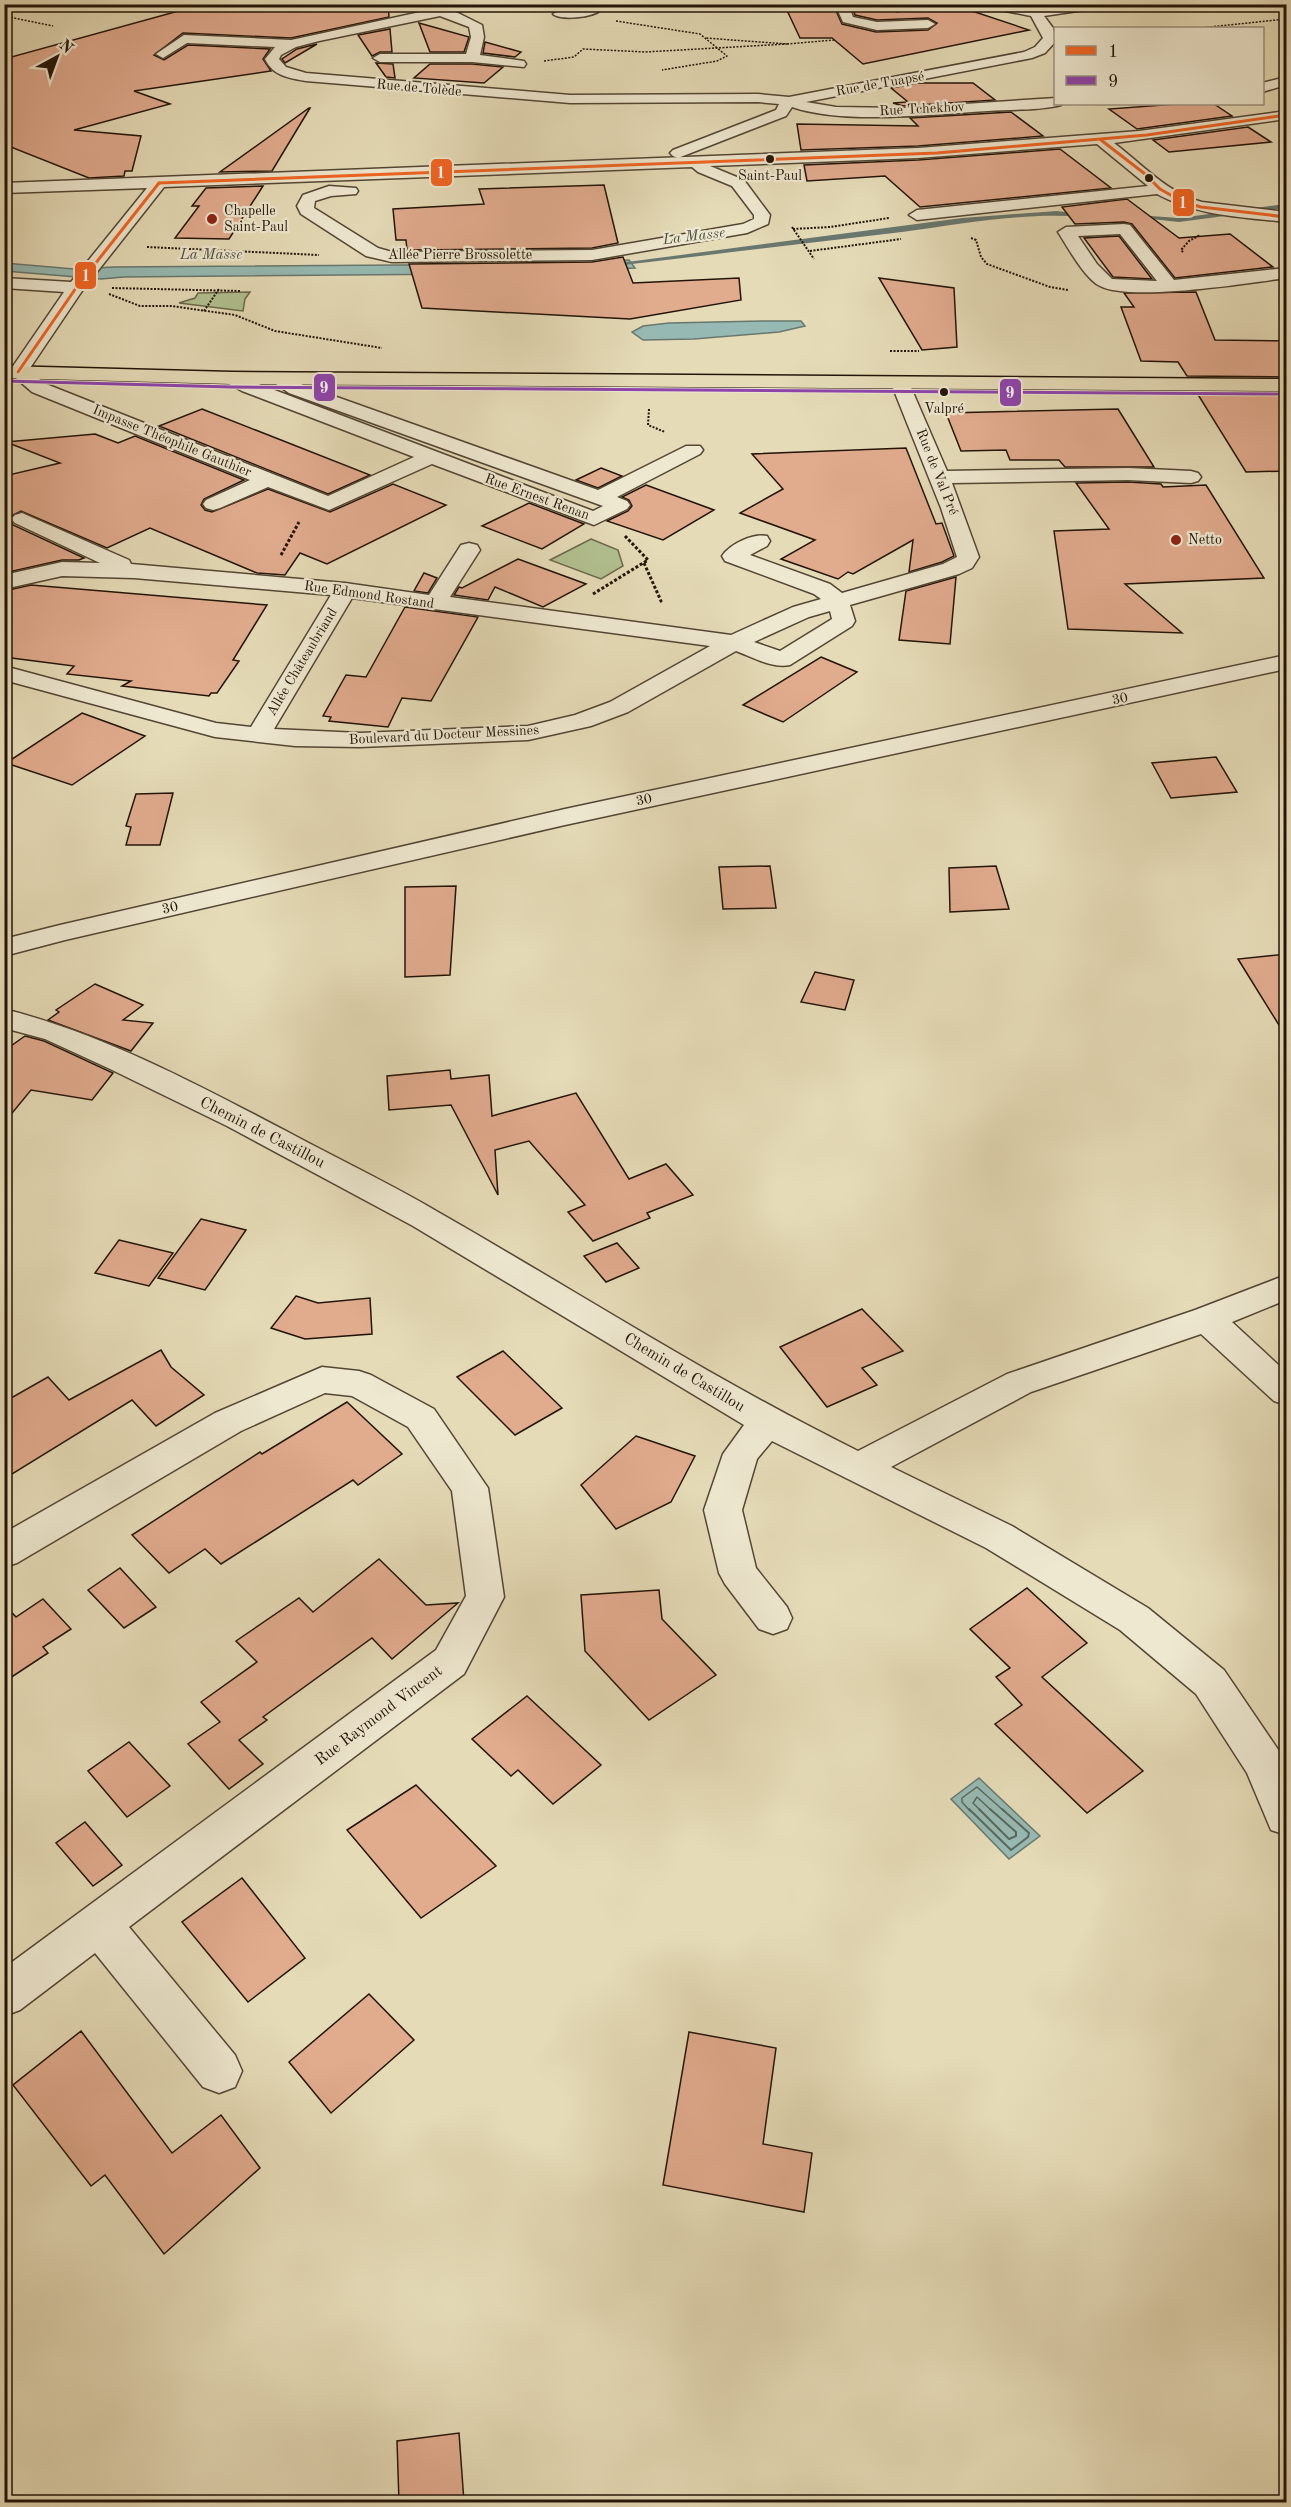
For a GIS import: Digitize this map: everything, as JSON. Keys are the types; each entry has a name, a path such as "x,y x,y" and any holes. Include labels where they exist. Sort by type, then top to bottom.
{"main road":[{"path":"11,372 232,378 1287,385"}],"street":[{"path":"163,54 184,39 291,44 478,4"},
{"path":"841,4 848,19 867,26 882,28 904,23 927,24"},
{"path":"990,4 1036,13 1098,4"},
{"path":"560,14 595,7"},
{"path":"443,12 475,25 478,29 472,58"},
{"name":"Rue de Tuapsé","path":"657,164 665,158 782,113 789,101 1027,55 1040,50 1050,39 1036,13"},
{"name":"Rue de Tolède","path":"291,44 273,55 273,64 277,68 292,74 327,80 530,97 618,100 745,97 789,101"},
{"path":"380,58 472,58 519,64"},
{"path":"1264,88 1287,81"},
{"name":"Rue Tchekhov","path":"789,101 818,110 903,112 1054,102"},
{"path":"4,188 657,164 996,148 1101,140 1287,115"},
{"path":"717,139 710,149 727,161"},
{"path":"1101,140 1145,174 1160,189 1183,202 1201,207 1287,216"},
{"path":"996,148 1005,166"},
{"name":"Allée Pierre Brossolette","path":"695,166 738,183 762,215 762,220 747,228 592,255 392,257 382,255 372,252 307,212 305,206 307,201 329,191 673,178 692,175 695,166"},
{"path":"11,372 85,285 98,261 159,183"},
{"path":"917,214 1160,189"},
{"path":"1169,285 1124,230 1066,232 1104,282 1121,287 1169,285 1218,281 1287,273"},
{"path":"4,283 85,285"},
{"name":"Impasse Théophile Gauthier","path":"11,372 39,388 321,501"},
{"name":"Rue Ernest Renan","path":"232,378 249,387 594,519 602,506 296,388 275,377"},
{"name":"Rue de Val Pré","path":"900,383 952,508 968,557 964,563"},
{"path":"602,506 693,450"},
{"path":"321,501 430,457"},
{"path":"939,477 1128,474 1191,477"},
{"path":"213,504 268,479"},
{"path":"22,519 134,571"},
{"path":"759,541 733,556 822,589 838,601"},
{"path":"62,569 76,544"},
{"path":"435,603 469,550"},
{"name":"Boulevard du Docteur Messines","path":"9,678 215,730 259,733 296,739 360,741 528,733 582,721 619,707 734,642 801,612 951,569 964,563"},
{"name":"Rue Edmond Rostand","path":"4,582 62,569 134,571 266,582 345,590 551,620 734,642 782,660 844,621 838,601"},
{"name":"Allée Châteaubriand","path":"259,733 345,590"},
{"name":"30","path":"4,948 60,933 554,819 1287,662"},
{"name":"Chemin de Castillou","path":"4,1018 55,1033 168,1085 424,1218 767,1422 999,1537 1134,1619 1210,1682 1264,1764 1287,1817"},
{"path":"858,1468 1018,1383 1207,1319 1287,1287"},
{"path":"1207,1319 1287,1392"},
{"name":"Rue Raymond Vincent","path":"4,1552 228,1422 322,1380 359,1384 421,1418 470,1488 485,1597 450,1662 4,1995"},
{"path":"767,1422 741,1454 723,1510 738,1573 773,1618"},
{"path":"99,1924 219,2071"}],"path":[{"path":"595,7 604,13 606,18 618,22 685,30 705,38 726,56 725,59 661,70"},
{"path":"4,16 53,26"},
{"path":"1210,27 1287,19"},
{"path":"519,64 574,57 583,49 645,51 787,44 705,38"},
{"path":"814,259 794,229 830,227 917,214"},
{"path":"1204,234 1189,241 1181,250 1197,268 1218,281"},
{"path":"968,236 976,240 981,257 987,264 1050,287 1076,291 1121,287"},
{"path":"810,250 837,249 904,238"},
{"path":"98,261 151,246 382,255"},
{"path":"85,285 240,291"},
{"path":"85,285 140,306 172,306 235,315 274,331 388,348"},
{"path":"204,311 219,289"},
{"path":"890,351 921,351"},
{"path":"650,381 648,425 690,444 693,450"},
{"path":"266,582 321,501"},
{"path":"551,620 648,560 602,506"}],"green space":[{"path":"250,292 245,299 243,311 179,303 195,298 198,293"},
{"path":"591,539 618,550 623,566 601,579 550,560"}],"water":[{"path":"629,260 635,268 469,274 101,279 5,271 5,263 74,269 561,264"},
{"path":"801,321 805,326 779,332 694,339 643,340 632,332 643,326 669,323"},
{"path":"979,1778 1040,1836 1009,1859 951,1799"}],"building":[{"path":"220,4 388,4 389,17 291,38 183,33 154,55 164,60 188,45 270,49 263,59 271,71 134,91 170,104 74,130 141,136 132,171 125,171 124,176 89,178 11,147 4,149 4,59 193,7"},
{"path":"784,4 833,4 842,24 876,32 928,30 937,23 928,18 877,20 855,15 851,4 894,5 897,12 936,4 954,5 1029,30 863,64 832,38 800,38"},
{"path":"419,23 469,37 464,52 430,52"},
{"path":"390,29 392,52 380,52 372,56 358,35"},
{"path":"485,42 521,52 515,57 483,53"},
{"path":"317,44 285,63 282,59 297,49"},
{"path":"376,63 393,64 395,78 386,77"},
{"path":"430,64 503,67 484,83 414,78"},
{"path":"918,83 973,83 995,100 903,106 893,103 908,102 891,88"},
{"path":"1163,105 1216,105 1232,116 1137,129 1109,109"},
{"path":"309,108 272,171 220,172"},
{"path":"1011,112 1043,136 918,146 801,150 797,124 918,126 910,118"},
{"path":"1248,127 1271,142 1169,152 1153,140"},
{"path":"1060,149 1111,188 920,207 885,176 807,181 804,165 918,160"},
{"path":"604,185 618,243 592,248 407,250 406,240 396,240 393,209 484,204 479,189"},
{"path":"263,186 229,239 175,238 199,206 192,206 206,188"},
{"path":"1127,199 1179,238 1230,234 1273,267 1175,278 1132,224 1124,222 1075,224 1062,207"},
{"path":"1119,236 1152,279 1113,277 1084,238"},
{"path":"623,257 633,283 739,278 741,300 630,319 422,308 409,264 592,262"},
{"path":"879,278 954,288 957,347 922,350"},
{"path":"1196,292 1215,340 1287,341 1287,377 1187,376 1178,362 1141,361 1121,307 1134,307 1124,293"},
{"path":"1197,393 1287,393 1287,471 1246,472"},
{"path":"202,409 370,475 328,494 159,426"},
{"path":"1118,409 1154,467 1065,467 1059,460 1010,460 1006,450 961,451 946,413"},
{"path":"95,434 118,443 135,436 244,480 204,499 201,505 205,510 212,512 268,489 330,512 393,484 446,505 327,564 300,553 285,575 257,573 150,528 107,548 21,511 9,517 13,525 84,558 62,560 4,573 4,476 60,463 6,442"},
{"path":"906,448 936,524 942,523 954,556 942,562 909,572 913,540 853,574 848,572 838,579 781,559 815,540 740,513 783,489 752,454"},
{"path":"601,468 622,476 598,488 576,480"},
{"path":"1076,483 1161,484 1163,487 1206,485 1264,578 1125,584 1182,633 1068,629 1054,531 1109,529"},
{"path":"646,485 714,510 663,540 607,521 628,511 632,506 629,500 622,497"},
{"path":"529,503 584,524 542,549 482,526"},
{"path":"518,559 586,584 543,607 495,587 488,600 454,595 459,587 462,588"},
{"path":"424,573 437,578 428,593 414,591"},
{"path":"956,577 950,644 899,640 906,591"},
{"path":"31,585 267,605 233,660 239,661 217,693 211,693 209,696 122,686 131,681 67,674 74,666 4,657 4,591"},
{"path":"405,607 478,617 431,701 402,698 388,727 329,721 331,717 323,716 346,675 366,677"},
{"path":"821,657 857,672 783,722 743,705"},
{"path":"82,713 145,736 72,785 6,763"},
{"path":"1216,757 1237,792 1171,798 1152,763"},
{"path":"173,793 160,845 126,845 131,827 126,826 136,794"},
{"path":"770,866 776,908 723,909 719,867"},
{"path":"996,866 1009,909 950,912 949,868"},
{"path":"456,886 450,975 405,977 405,887"},
{"path":"1287,954 1287,1038 1238,959"},
{"path":"815,972 854,980 845,1010 801,1002"},
{"path":"95,984 143,1005 123,1020 153,1023 131,1051 48,1020 59,1012 56,1010"},
{"path":"25,1036 44,1041 113,1073 92,1100 31,1090 4,1123 4,1051"},
{"path":"450,1070 451,1079 489,1075 492,1116 576,1093 629,1179 666,1164 693,1195 647,1213 650,1218 593,1241 568,1212 585,1205 529,1141 495,1150 498,1195 451,1105 389,1110 387,1076"},
{"path":"201,1219 246,1230 205,1290 158,1278"},
{"path":"119,1240 173,1253 149,1286 95,1273"},
{"path":"617,1243 639,1268 606,1282 584,1256"},
{"path":"296,1296 318,1303 370,1298 372,1334 305,1339 271,1328"},
{"path":"862,1309 903,1351 862,1368 877,1385 827,1407 780,1347"},
{"path":"161,1350 171,1367 204,1395 156,1426 132,1400 4,1479 4,1402 48,1377 69,1400"},
{"path":"503,1351 562,1408 515,1435 457,1377"},
{"path":"347,1402 402,1454 358,1485 353,1480 221,1564 205,1549 169,1573 132,1535 260,1452 262,1454"},
{"path":"636,1436 695,1456 671,1502 616,1529 581,1485"},
{"path":"379,1559 426,1605 458,1603 392,1659 372,1638 263,1717 267,1720 239,1740 263,1764 229,1789 188,1744 220,1722 201,1702 257,1662 236,1641 299,1598 313,1612"},
{"path":"120,1568 156,1607 124,1628 88,1590"},
{"path":"1027,1588 1087,1643 1042,1677 1143,1771 1087,1813 995,1724 1022,1705 996,1677 1010,1668 970,1629"},
{"path":"659,1590 662,1619 716,1675 649,1720 585,1651 581,1595"},
{"path":"43,1599 71,1629 43,1647 48,1653 4,1682 4,1604 16,1617"},
{"path":"527,1696 601,1765 553,1804 518,1770 511,1776 472,1739"},
{"path":"129,1742 170,1786 127,1817 88,1771"},
{"path":"416,1785 496,1866 421,1918 347,1830"},
{"path":"85,1822 122,1865 93,1886 56,1843"},
{"path":"242,1878 305,1958 248,2002 182,1922"},
{"path":"369,1994 414,2040 331,2113 289,2062"},
{"path":"81,2031 172,2153 221,2115 260,2168 164,2254 105,2175 91,2186 13,2085"},
{"path":"689,2032 776,2048 763,2144 812,2153 804,2212 663,2185"},
{"path":"459,2433 464,2502 399,2502 397,2441"}],"waterway":[{"name":"La Masse","path":"1136,217 1179,220 1286,206"},
{"name":"La Masse","path":"615,264 906,229 962,220 1057,213 1084,215"}],"transit line":[{"name":"1","path":"159,183 937,153 1147,135 1286,115"},
{"name":"1","path":"1101,140 1145,174 1160,189 1183,202 1201,207 1286,217"},
{"name":"1","path":"18,372 76,288 159,183"},
{"name":"9","path":"4,381 232,387 1286,394"}],"place":[{"name":"Saint-Paul","path":"770,159"},
{"name":"Chapelle Saint-Paul","path":"212,219"},
{"name":"Valpré","path":"944,392"},
{"name":"Netto","path":"1176,540"}]}
